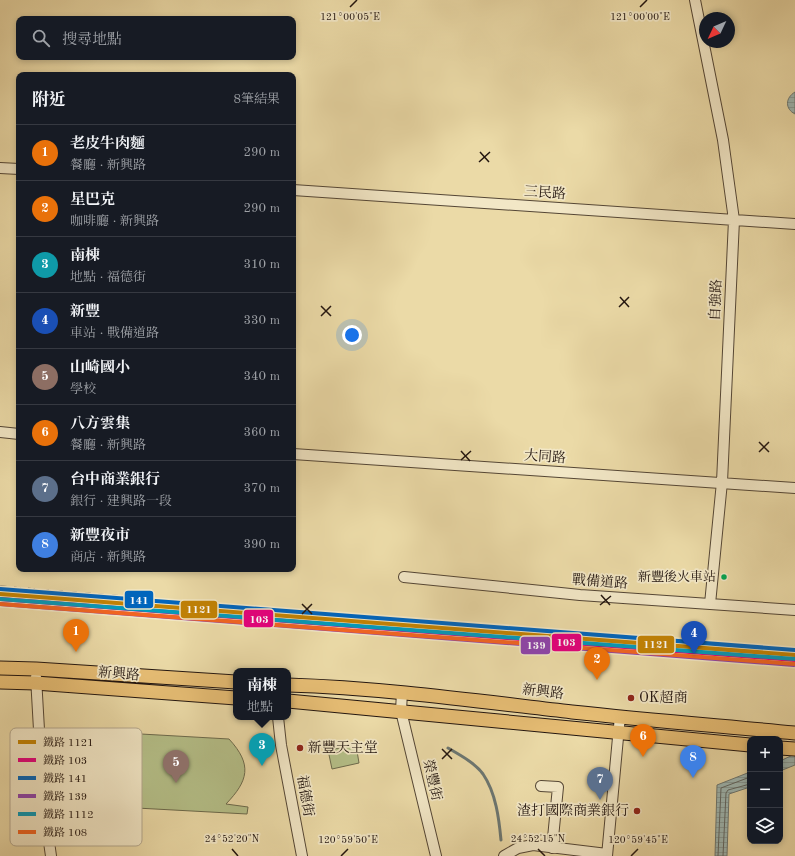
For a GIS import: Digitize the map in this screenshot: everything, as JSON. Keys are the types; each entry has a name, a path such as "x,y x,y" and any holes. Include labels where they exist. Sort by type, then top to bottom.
{"main road":[{"name":"新興路","path":"0,668 233,682"},
{"name":"新興路","path":"0,682 35,683 233,698"},
{"name":"新興路","path":"291,684 402,692 620,716 795,733"},
{"path":"291,701 618,731 747,745"}],"street":[{"name":"自強路","path":"695,0 724,140 734,220 722,482 710,604"},
{"path":"0,168 16,169"},
{"name":"三民路","path":"296,190 795,224"},
{"path":"0,432 16,434"},
{"name":"大同路","path":"296,454 795,488"},
{"name":"戰備道路","path":"404,577 580,595 795,610"},
{"path":"36,669 35,683 38,728"},
{"name":"榮豐街","path":"402,692 401,711 436,856"},
{"path":"504,856 518,848 533,845 607,855 620,716"},
{"name":"福德街","path":"278,720 281,745 302,856"},
{"path":"541,786 558,787 552,848"},
{"path":"50,846 51,856"}],"green space":[{"path":"142,734 229,739 237,748 242,757 245,773 239,788 226,804 248,807 247,814 142,808"},
{"path":"356,745 359,763 332,769 328,750"}],"water":[{"path":"795,92 795,114 789,109 788,100 789,97"},
{"path":"795,754 795,765 783,770 783,760"},
{"path":"747,773 747,788 729,794 727,856 715,856 717,785"}],"waterway":[{"path":"448,748 476,766 483,774 494,798 501,840"}],"railway":[{"path":"0,587 347,615"}],"rail line":[{"name":"141","path":"0,589 795,650"},
{"name":"1121","path":"0,594 795,655"},
{"name":"103","path":"0,599 795,660"},
{"name":"1112","path":"0,599 795,659"},
{"name":"139","path":"0,604 794,665"},
{"name":"108","path":"0,604 795,664"}],"place":[{"name":"新豐後火車站","path":"724,577"},
{"name":"老皮牛肉麵","path":"76,652"},
{"name":"新豐","path":"694,654"},
{"name":"星巴克","path":"597,680"},
{"name":"OK超商","path":"631,698"},
{"name":"新豐天主堂","path":"300,748"},
{"name":"八方雲集","path":"643,757"},
{"name":"南棟","path":"262,766"},
{"name":"新豐夜市","path":"693,778"},
{"name":"山崎國小","path":"176,783"},
{"name":"台中商業銀行","path":"600,800"},
{"name":"渣打國際商業銀行","path":"637,811"}]}
